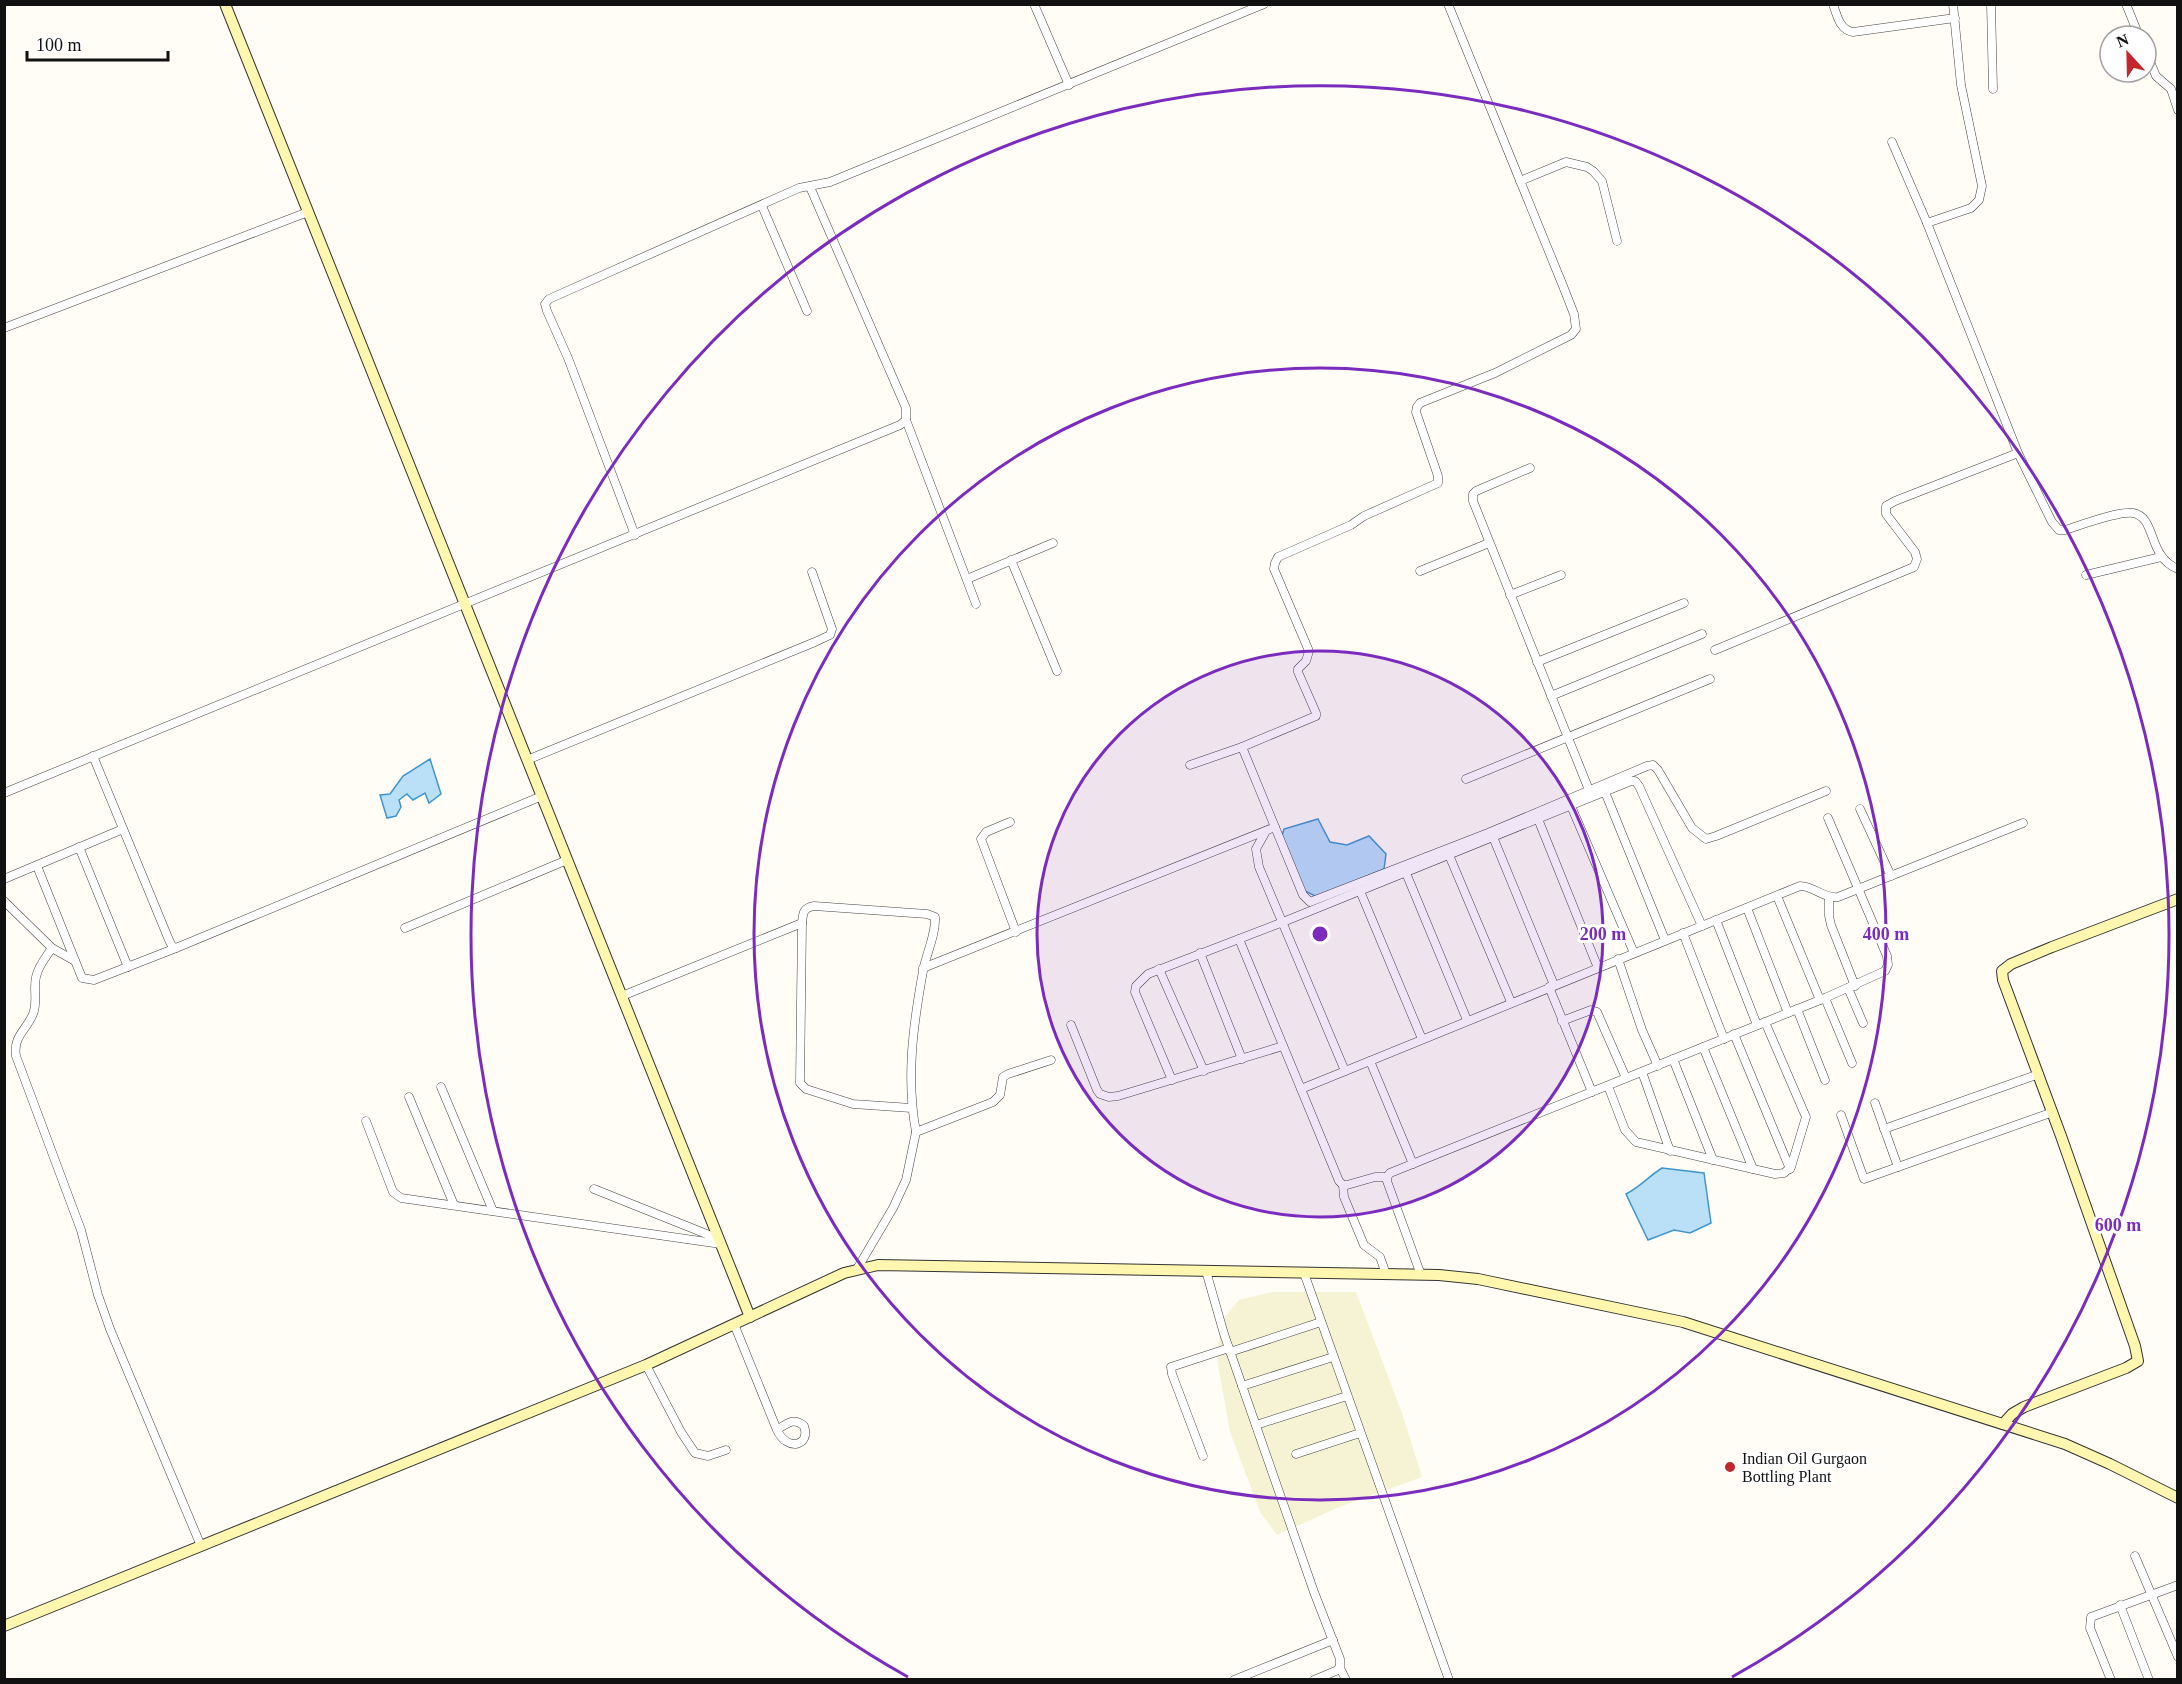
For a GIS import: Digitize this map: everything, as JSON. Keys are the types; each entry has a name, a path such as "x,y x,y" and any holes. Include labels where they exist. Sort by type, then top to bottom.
{"street":[{"path":"225,4 750,1317"},
{"path":"1034,4 1069,85"},
{"path":"635,535 568,358 545,304 554,295 637,261 799,188 830,182 1264,4"},
{"path":"1191,765 1242,747 1316,716 1298,672 1308,657 1308,651 1275,569 1278,557 1438,483 1438,476 1416,412 1420,403 1494,373 1575,332 1574,314 1448,4"},
{"path":"1833,4 1842,27 1846,31 1853,32 1954,18"},
{"path":"1927,223 1971,208 1979,200 1982,186 1961,85 1953,4"},
{"path":"1991,4 1993,89"},
{"path":"2126,4 2134,24"},
{"path":"2158,78 2171,89 2178,110"},
{"path":"1892,142 1927,223 2018,453 2055,527 2065,530 2123,513 2140,515 2147,522 2161,557 2170,566 2178,568"},
{"path":"1520,181 1566,162 1587,167 1602,181 1617,241"},
{"path":"810,187 906,408 906,420 976,604"},
{"path":"762,206 807,311"},
{"path":"4,328 308,212"},
{"path":"4,793 464,602 635,535 900,425 906,420"},
{"path":"1715,650 1914,567 1917,559 1915,552 1886,514 1886,506 2018,453"},
{"path":"1530,468 1473,494 1473,501 1589,790"},
{"path":"966,579 1053,543"},
{"path":"1420,571 1489,543"},
{"path":"2086,575 2161,557"},
{"path":"1011,560 1057,671"},
{"path":"527,760 830,634 832,629 812,572"},
{"path":"1510,595 1561,575"},
{"path":"1537,662 1684,603"},
{"path":"1551,696 1702,634"},
{"path":"1466,779 1710,679"},
{"path":"1242,747 1303,895 1310,902 1653,765 1692,828 1706,839 1826,791"},
{"path":"93,756 169,940 176,948"},
{"path":"1172,1080 1135,992 1140,980 1159,969 1283,922 1631,781 1635,781 1639,786 1702,926"},
{"path":"1605,792 1665,940"},
{"path":"37,866 82,978 94,980 542,796"},
{"path":"1571,806 1634,953"},
{"path":"1860,808 1891,876"},
{"path":"1343,1185 1375,1177 1387,1177 1390,1173 1881,974 1888,965 1887,956 1828,818"},
{"path":"1538,819 1598,968"},
{"path":"1010,822 986,832 981,838 1016,933"},
{"path":"1301,1089 1777,896 1805,886 1829,897 1838,897 2023,822"},
{"path":"923,968 1016,933 1275,827"},
{"path":"4,879 123,829"},
{"path":"1266,831 1257,845 1257,855 1264,878 1345,1071"},
{"path":"1493,837 1551,986 1562,1021 1592,1092"},
{"path":"80,847 128,967"},
{"path":"1449,855 1512,1002"},
{"path":"405,928 567,860"},
{"path":"1406,873 1467,1020"},
{"path":"1360,891 1422,1039"},
{"path":"1777,896 1852,1063"},
{"path":"1829,897 1828,916 1863,1023"},
{"path":"2003,1424 2018,1410 2126,1368 2138,1361 2135,1346 2053,1112 2001,974 2005,967 2178,899"},
{"path":"4,901 52,948 75,961"},
{"path":"857,1269 901,1192 909,1166 916,1132 911,1108 910,1055 923,968 935,921 932,914 807,907 803,912 802,923 800,1083 806,1089 853,1104 911,1108"},
{"path":"1747,908 1825,1080"},
{"path":"1716,920 1757,1025"},
{"path":"622,996 802,923"},
{"path":"1683,933 1724,1039"},
{"path":"1239,939 1339,1181 1343,1185 1344,1197 1364,1245 1380,1257 1386,1274"},
{"path":"52,948 39,968 36,978 35,1008 17,1039 16,1056 81,1230 105,1313 201,1546"},
{"path":"1200,953 1242,1059"},
{"path":"1618,960 1642,1030 1658,1066"},
{"path":"1159,969 1204,1071"},
{"path":"1562,1021 1591,1010 1597,1012 1626,1078"},
{"path":"1608,1086 1625,1130 1632,1139 1647,1146 1753,1169 1784,1173 1790,1169 1796,1156 1806,1117 1765,1022"},
{"path":"1071,1025 1100,1094 1109,1097 1119,1096 1283,1046"},
{"path":"1734,1034 1790,1169"},
{"path":"1703,1047 1753,1169"},
{"path":"1672,1059 1713,1160"},
{"path":"916,1132 993,1102 1000,1095 1003,1077 1052,1060"},
{"path":"1370,1061 1413,1164"},
{"path":"1641,1072 1670,1151"},
{"path":"1884,1129 2039,1074"},
{"path":"441,1087 493,1211"},
{"path":"409,1097 454,1205"},
{"path":"1875,1103 1898,1167"},
{"path":"1841,1115 1864,1179 2053,1112"},
{"path":"366,1121 396,1196 720,1241"},
{"path":"1387,1177 1421,1275"},
{"path":"594,1189 720,1241"},
{"path":"4,1626 646,1365 857,1269 898,1264 1386,1274 1478,1279 1683,1322 2088,1453 2178,1498"},
{"path":"1206,1272 1229,1350 1346,1680"},
{"path":"1304,1273 1449,1680"},
{"path":"1203,1456 1171,1368 1321,1322"},
{"path":"734,1324 777,1430"},
{"path":"1242,1386 1333,1357"},
{"path":"646,1365 681,1432 695,1453 708,1456 726,1450"},
{"path":"1256,1425 1347,1396"},
{"path":"1296,1454 1360,1433"},
{"path":"2135,1556 2178,1657"},
{"path":"2111,1680 2090,1628 2089,1620 2096,1614 2178,1585"},
{"path":"2120,1605 2149,1680"},
{"path":"1234,1680 1333,1640"},
{"path":"1314,1680 1340,1668"}],"shaded area":[{"path":"1272,1292 1356,1292 1402,1413 1422,1477 1337,1508 1277,1535 1260,1512 1230,1432 1217,1359 1221,1321 1239,1300"}],"water":[{"path":"430,759 441,794 429,803 425,793 413,800 407,794 399,800 401,807 396,816 387,818 380,795 390,794 403,776"},
{"path":"1318,819 1330,842 1347,845 1369,836 1386,854 1384,869 1317,897 1301,889 1281,839 1284,829"},
{"path":"1662,1168 1704,1173 1711,1223 1690,1233 1674,1230 1648,1240 1626,1194"}],"place":[{"name":"Indian Oil Gurgaon Bottling Plant","path":"1730,1467"}]}
